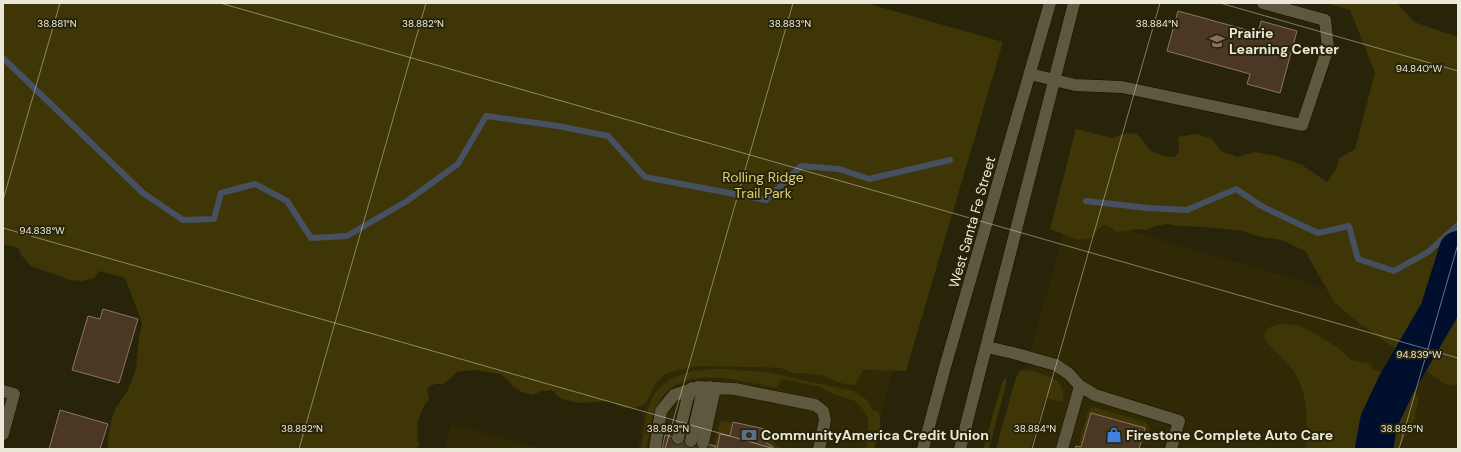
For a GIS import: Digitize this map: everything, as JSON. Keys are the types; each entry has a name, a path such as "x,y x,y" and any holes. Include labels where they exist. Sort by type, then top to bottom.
{"street":[{"name":"West Santa Fe Street","path":"923,449 945,367 1050,3"},
{"path":"960,449 1074,3"},
{"path":"1030,74 1076,85 1122,87 1302,125 1328,48 1325,20 1268,4"},
{"path":"987,347 1056,365 1069,374 1080,386 1095,395 1179,421 1171,449"},
{"path":"1062,449 1080,386"},
{"path":"655,449 662,412 674,395 698,387 735,389 815,405 822,412 825,420 818,449"},
{"path":"678,438 687,400 692,388"},
{"path":"697,442 715,388"},
{"path":"3,391 14,394 3,434"}],"shaded area":[{"path":"1069,213 1458,327 1458,449 1003,449"},
{"path":"650,365 893,371 871,449 637,449"},
{"path":"451,424 545,449 444,449"}],"green space":[{"name":"Rolling Ridge Trail Park","path":"3,3 866,3 1003,42 906,371 863,370 855,385 844,384 825,376 792,373 783,368 699,366 665,374 653,387 648,400 641,407 624,408 609,401 579,403 561,399 552,390 542,391 532,395 513,387 509,381 500,374 474,370 457,372 443,384 435,384 427,388 429,399 425,404 418,420 417,432 419,445 416,449 108,449 108,437 115,409 127,392 136,369 142,323 125,278 99,271 94,278 82,281 70,280 31,266 22,256 18,248 3,244"},
{"path":"1325,3 1397,3 1414,22 1458,37 1458,386 1445,384 1359,323 1334,302 1305,251 1282,240 1257,236 1243,231 1167,224 1146,230 1140,229 1116,232 1110,227 1104,225 1098,229 1092,238 1079,240 1050,229 1076,129 1112,138 1127,133 1137,134 1151,151 1163,156 1174,157 1179,152 1178,137 1195,134 1211,138 1221,151 1237,157 1255,152 1277,156 1302,165 1327,182 1336,169 1339,158 1355,149 1375,73 1350,10"},
{"path":"1280,324 1298,325 1316,334 1341,350 1351,360 1370,364 1374,370 1382,372 1390,380 1413,391 1419,399 1414,421 1398,449 1305,449 1307,416 1304,394 1296,374 1265,340 1265,332 1270,327"},
{"path":"723,369 765,372 854,391 867,400 873,411 877,411 879,415 880,430 874,449 866,449 868,419 864,411 855,401 833,394 820,387 782,379 776,388 728,379 711,378 695,379 681,383 668,391 656,409 652,420 646,449 641,449 648,409 653,397 660,388 668,381 688,372"},
{"path":"1027,370 1047,375 1058,382 1063,393 1063,400 1060,402 1045,398 1030,449 996,449 1019,371"},
{"path":"1006,377 1006,384 989,449 983,449 1002,383"},
{"path":"1093,407 1146,422 1150,429 1147,443 1142,442 1145,428 1091,413 1082,443 1079,443 1088,411"},
{"path":"720,421 733,423 730,436 717,449 709,449 714,446"},
{"path":"769,430 773,431 772,437 780,449 774,449 766,443"}],"building":[{"path":"1178,11 1258,33 1261,21 1297,31 1280,93 1247,84 1250,74 1167,51"},
{"path":"103,309 138,319 119,383 72,370 88,316 100,319"},
{"path":"60,410 108,424 100,449 49,449"},
{"name":"Firestone Complete Auto Care","path":"1091,413 1145,428 1139,449 1075,449 1076,446 1081,447"},
{"name":"CommunityAmerica Credit Union","path":"733,422 769,430 766,443 774,449 717,449 720,434 730,436"},
{"path":"665,435 716,446 715,449 662,449"}],"waterway":[{"path":"3,58 143,193 183,220 214,219 221,193 255,184 287,201 311,238 347,236 407,201 458,164 486,116 558,126 608,136 645,177 766,200 801,166 839,169 869,179 950,160"},
{"path":"1086,201 1148,208 1187,210 1236,189 1263,207 1318,233 1349,226 1358,259 1394,271 1428,252 1458,225"},
{"path":"1374,449 1379,421 1397,383 1439,311 1458,250"}],"tunnel":[{"path":"676,449 678,438"}],"place":[{"name":"Prairie Learning Center","path":"1217,41"},
{"name":"CommunityAmerica Credit Union","path":"749,435"},
{"name":"Firestone Complete Auto Care","path":"1114,435"}]}
